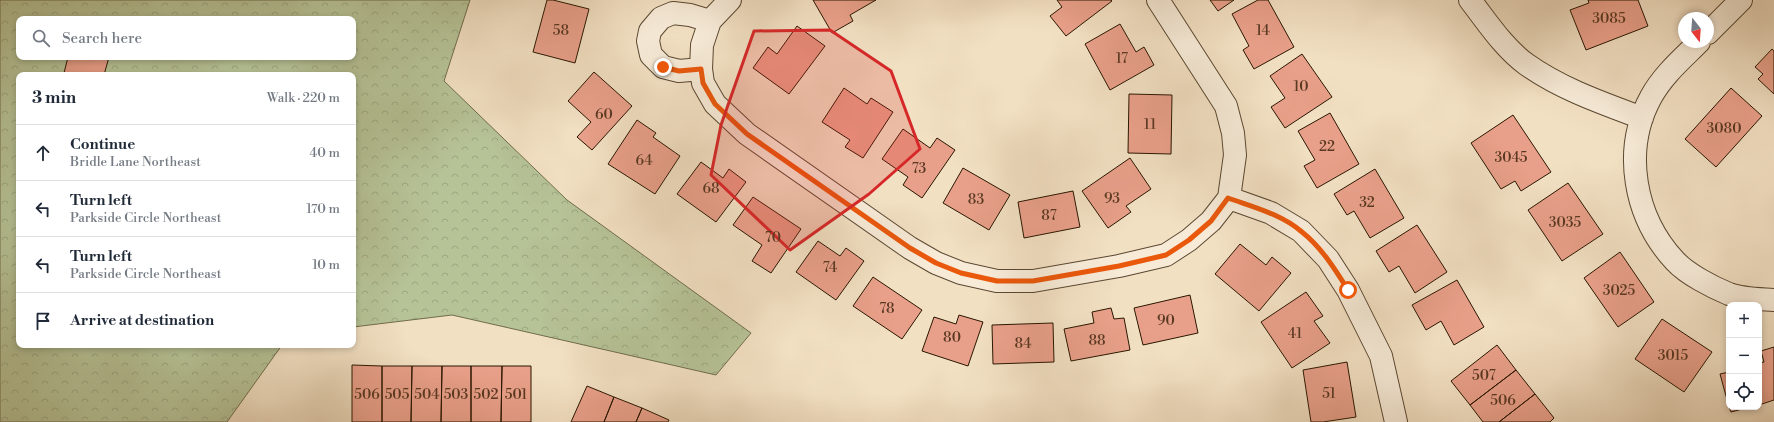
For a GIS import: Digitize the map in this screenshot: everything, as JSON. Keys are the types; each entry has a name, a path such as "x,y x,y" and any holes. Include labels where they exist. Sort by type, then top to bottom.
{"street":[{"path":"730,0 710,21 702,45 701,69 703,83 715,104 747,134 910,248 936,263 961,273 997,281 1033,281 1119,266 1166,255 1189,240 1211,221 1228,198 1235,155 1233,133 1226,106 1158,0"},
{"path":"1470,0 1507,46 1526,64 1549,78 1592,100 1642,118"},
{"path":"1714,27 1741,0"},
{"path":"701,69 679,71 663,67 651,55 648,41 654,25 660,18 673,13 690,15 710,21"},
{"path":"1693,48 1661,80 1642,118 1636,150 1635,174 1639,198 1650,225 1661,243 1676,262 1700,280 1730,294 1774,300"},
{"path":"1228,198 1271,213 1301,232 1328,259 1348,290 1381,356 1396,422"}],"highlighted area":[{"path":"830,30 891,71 920,149 869,194 790,250 711,175 721,125 754,31"}],"green space":[{"path":"0,0 470,0 444,81 567,200 751,333 716,375 452,315 356,327 356,72 16,72 16,348 280,348 227,422 0,422"}],"building":[{"path":"547,0 553,0 589,9 575,63 533,52"},
{"path":"813,0 876,0 850,15 853,21 832,33"},
{"path":"1057,0 1112,1 1066,36 1050,16 1062,7"},
{"path":"1210,0 1234,0 1218,11"},
{"path":"1258,0 1268,0 1294,47 1254,69 1243,50 1249,46 1232,14"},
{"path":"1588,0 1638,0 1648,26 1586,50 1570,10 1589,3"},
{"path":"1120,24 1136,52 1144,47 1154,65 1110,90 1085,44"},
{"path":"797,26 825,46 789,94 753,68 768,47 777,54"},
{"path":"1772,49 1774,51 1774,94 1758,79 1763,74 1755,67"},
{"path":"1302,54 1332,97 1285,128 1271,107 1285,98 1270,76"},
{"path":"67,60 108,60 105,72 64,72"},
{"path":"594,72 632,106 592,150 577,137 591,122 568,101"},
{"path":"844,88 867,104 871,98 893,112 863,158 845,147 850,140 822,122"},
{"path":"1731,88 1762,116 1716,167 1685,139"},
{"path":"1129,94 1172,95 1171,154 1128,153"},
{"path":"1330,113 1359,164 1317,188 1304,166 1315,160 1298,131"},
{"path":"1513,115 1551,172 1521,191 1515,181 1501,189 1471,143"},
{"path":"637,120 656,133 653,137 680,156 655,194 608,164"},
{"path":"903,129 930,148 937,138 955,150 922,198 903,185 908,177 882,159"},
{"path":"1130,158 1151,189 1126,206 1131,212 1108,228 1082,191"},
{"path":"701,162 723,178 729,169 746,182 716,222 677,194"},
{"path":"963,168 1010,195 989,230 943,203"},
{"path":"1375,169 1404,218 1370,238 1354,211 1347,215 1334,194"},
{"path":"1568,183 1603,234 1562,261 1528,210"},
{"path":"1073,191 1080,227 1024,238 1018,202"},
{"path":"753,197 801,229 771,273 752,261 762,245 733,225"},
{"path":"1417,225 1447,272 1415,293 1399,266 1389,272 1376,251"},
{"path":"818,241 840,256 846,248 864,261 836,300 796,272"},
{"path":"1240,244 1266,265 1272,257 1291,273 1259,311 1215,274"},
{"path":"1620,252 1654,302 1618,327 1584,278"},
{"path":"873,277 922,310 902,339 853,306"},
{"path":"1457,280 1484,327 1454,345 1441,321 1426,330 1412,305"},
{"path":"1306,292 1323,316 1314,321 1330,343 1292,368 1261,322"},
{"path":"1190,295 1198,333 1143,345 1134,308"},
{"path":"1111,308 1114,319 1124,318 1130,350 1071,361 1064,329 1094,323 1092,312"},
{"path":"959,315 983,322 968,366 922,351 934,317 956,324"},
{"path":"1662,319 1712,352 1684,392 1635,359"},
{"path":"1053,323 1054,362 993,364 992,325"},
{"path":"1497,345 1516,370 1470,405 1451,381"},
{"path":"1774,347 1774,400 1762,404 1762,362 1764,362 1762,351"},
{"path":"1347,362 1356,417 1323,422 1311,422 1303,370"},
{"path":"352,365 382,366 382,422 352,422"},
{"path":"382,366 412,366 411,422 382,422"},
{"path":"412,366 442,366 441,422 411,422"},
{"path":"442,366 471,366 471,422 441,422"},
{"path":"471,366 502,366 501,422 471,422"},
{"path":"502,366 531,366 531,422 501,422"},
{"path":"1516,370 1535,394 1499,422 1483,422 1470,405"},
{"path":"1726,373 1726,396 1720,374"},
{"path":"587,386 614,397 604,422 571,422"},
{"path":"1535,394 1554,418 1550,422 1499,422"},
{"path":"614,397 642,408 636,422 604,422"},
{"path":"642,408 669,420 668,422 636,422"}],"route":[{"path":"663,67 679,71 701,69 703,83 715,104 747,134 910,248 936,263 961,273 997,281 1033,281 1119,266 1166,255 1189,240 1211,221 1228,198 1271,213 1301,232 1328,259 1348,290"}]}
